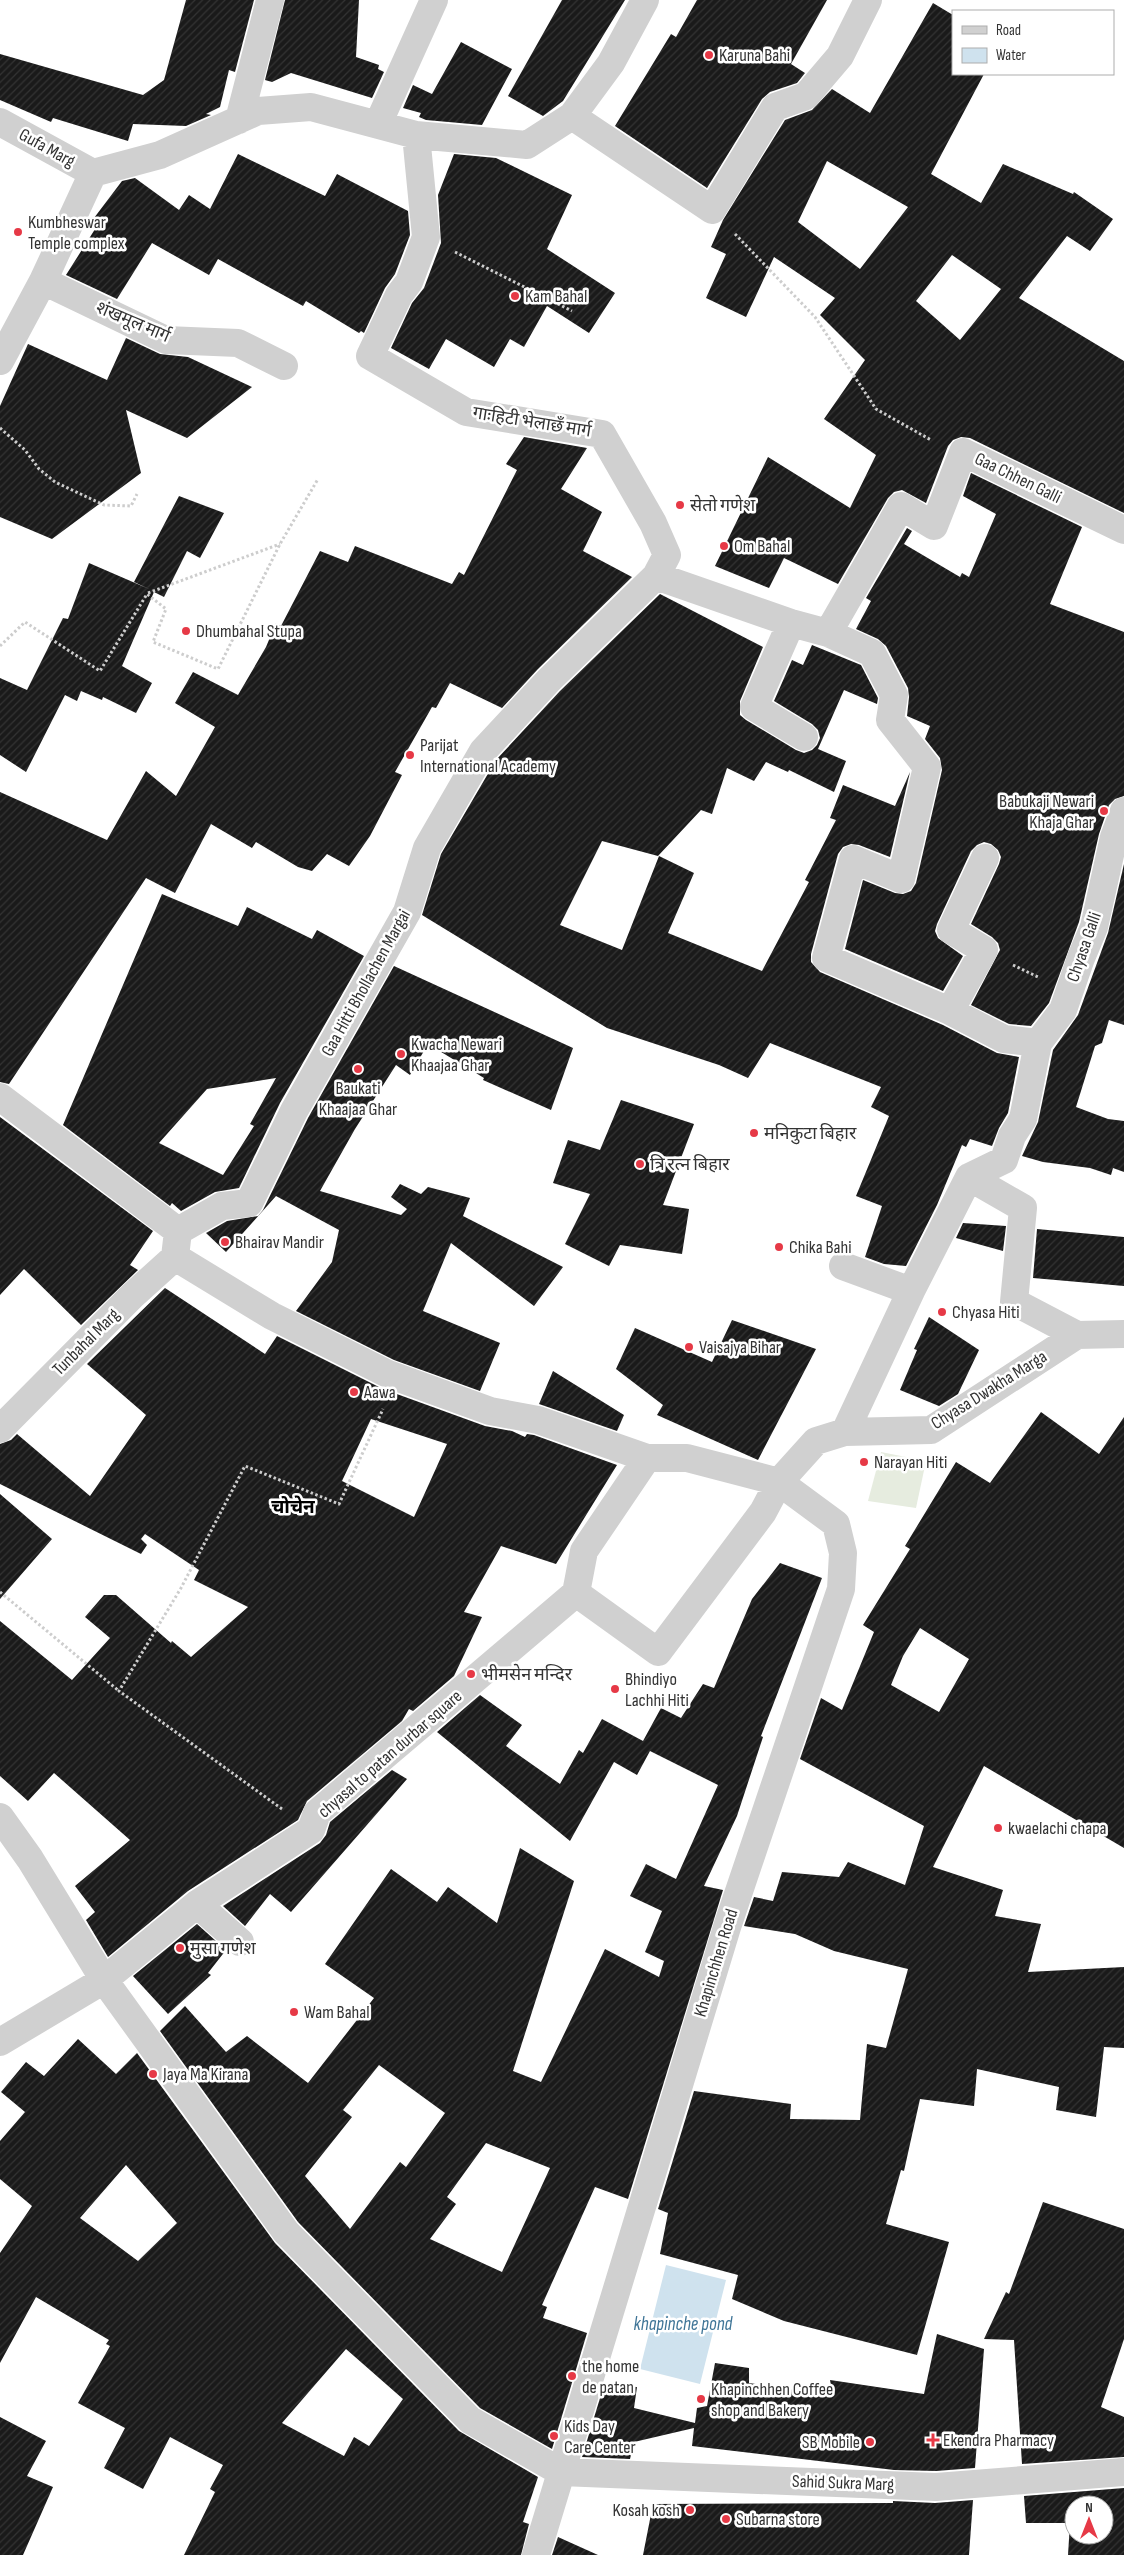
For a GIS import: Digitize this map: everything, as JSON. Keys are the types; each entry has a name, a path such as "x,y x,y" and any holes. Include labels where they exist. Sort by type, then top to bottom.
{"street":[{"path":"239,120 270,0"},
{"path":"378,124 434,0"},
{"path":"0,361 42,281 93,173 160,156 258,111 311,107 416,135 527,145 572,116 611,63 644,0"},
{"path":"572,116 712,210 775,107 806,96 840,56 868,0"},
{"name":"Gufa Marg","path":"0,122 93,173"},
{"name":"गाःहिटी भेलाछँ मार्ग","path":"416,135 426,237 410,282 399,295 370,356 466,412 602,434 653,523 667,555 656,576"},
{"name":"शंखमूल मार्ग","path":"42,281 166,340 238,343 284,366"},
{"name":"Gaa Chhen Galli","path":"828,633 901,506 934,526 963,452 1124,530"},
{"path":"656,576 791,623 828,633 872,653 894,694 890,720 927,766 901,879 854,859 826,958 950,1011 1004,1039 1038,1043 1023,1119 1012,1136 1004,1160 969,1177 911,1291 845,1432"},
{"name":"Gaa Hitti Bhollachen Margai","path":"176,1244 222,1206 249,1203 294,1110 407,912 427,848 482,751 549,680 656,576"},
{"path":"791,623 748,704 804,737"},
{"name":"Chyasa Galli","path":"1038,1043 1063,1010 1080,958 1094,927 1114,837 1124,811"},
{"path":"950,1011 984,950 951,930 985,858"},
{"path":"0,1097 176,1244 272,1316 397,1378 490,1411 538,1420 647,1458 686,1458 779,1482"},
{"path":"969,1177 1023,1208 1014,1302 1077,1335 1124,1334"},
{"name":"Tunbahal Marg","path":"0,1429 132,1296 176,1244"},
{"path":"843,1266 911,1291"},
{"name":"Chyasa Dwakha Marga","path":"576,1593 658,1652 763,1512 779,1482 816,1441 845,1432 931,1430 1077,1335"},
{"path":"576,1593 584,1551 647,1458"},
{"name":"Khapinchhen Road","path":"536,2555 728,1924 840,1589 843,1553 836,1524 779,1482"},
{"name":"chyasal to patan durbar square","path":"0,2042 104,1980 197,1904 311,1830 317,1813 576,1593"},
{"path":"0,1817 30,1859 104,1980 286,2232 470,2420 561,2472"},
{"path":"197,1904 240,1942"},
{"name":"Sahid Sukra Marg","path":"561,2472 936,2487 1124,2472"}],"path":[{"path":"712,210 815,317 876,409 961,458"},
{"path":"426,237 572,311"},
{"path":"0,428 25,450 39,468 55,482 104,505 131,506 137,494"},
{"path":"147,594 166,609 153,642 218,669 280,544 318,479"},
{"path":"0,646 24,622 100,671 147,594 280,544"},
{"path":"984,950 1041,979 1037,985"},
{"path":"119,1691 181,1588 245,1466 339,1504 397,1378"},
{"path":"0,1592 119,1691 311,1830"}],"shaded area":[{"path":"881,1452 926,1461 916,1508 868,1501"}],"water":[{"name":"khapinche pond","path":"666,2265 726,2280 700,2384 640,2369"}],"building":[{"path":"186,0 254,0 235,72 229,70 220,107 206,114 211,115 186,126 133,124 128,141 53,118 51,122 0,100 0,54 143,95 164,80"},
{"path":"285,0 359,0 356,57 379,65 378,69 384,72 372,98 291,73 272,82 265,80"},
{"path":"562,0 625,0 563,101 543,116 508,96"},
{"path":"697,0 827,0 791,64 805,73 797,83 770,92 762,99 707,188 615,126 671,34 676,37"},
{"path":"933,3 952,14 952,75 983,75 931,174 981,203 1003,164 1073,194 1074,192 1113,219 1090,251 1067,236 1019,298 1124,361 1124,513 970,438 961,437 953,440 948,446 926,503 902,490 894,492 888,498 838,584 784,558 769,588 715,566 768,457 850,508 876,455 824,419 865,360 820,315 835,298 774,257 746,317 706,298 726,254 711,247 723,220 785,120 812,110 832,89 870,113","holes":["827,161 908,207 860,269 798,222","952,255 1001,289 960,340 916,301"]},
{"path":"461,42 512,69 482,125 426,120 419,117 421,113 403,108 413,85 432,94"},
{"path":"238,154 325,196 337,174 408,211 410,235 395,274 385,288 364,333 361,331 359,333 306,301 303,306 218,259 209,275 152,243 117,299 66,275 97,226 91,222 122,181 135,178 179,210 189,195 210,209"},
{"path":"454,154 496,158 572,195 547,249 615,293 589,333 547,306 524,347 510,339 494,367 446,339 429,369 391,348 412,303 424,288 441,243 438,195"},
{"path":"126,338 160,354 188,357 252,387 187,438 126,410 141,473 52,539 0,517 0,406 28,344 107,380"},
{"path":"524,437 587,448 561,489 602,512 583,551 632,577 538,669 502,708 450,683 436,708 432,707 395,772 402,775 370,836 349,866 327,854 312,871 298,867 256,842 252,848 211,824 175,893 146,878 9,1084 0,1082 0,792 107,840 146,771 176,796 215,727 175,703 193,672 238,695 266,647 276,623 281,626 320,551 348,562 355,546 452,584 459,572 464,575 517,470 506,464"},
{"path":"971,473 1082,527 1050,604 1124,632 1124,796 1115,799 1109,805 1099,834 1079,922 1049,1003 1031,1026 1009,1024 971,1005 1000,950 998,943 992,937 971,924 1001,857 998,850 991,844 984,842 977,845 971,851 937,924 935,931 938,938 963,956 943,991 845,949 863,880 895,893 903,894 911,891 916,883 942,770 940,758 925,739 930,726 907,716 908,688 886,646 878,639 856,629 871,601 866,598 907,528 912,531 904,544 960,577 962,573 969,577 996,514 963,496"},
{"path":"179,496 224,513 200,558 187,551 164,597 154,592 122,666 152,683 136,713 103,697 102,700 81,691 77,701 65,695 26,772 0,755 0,678 27,690 63,618 68,619 89,563 149,589 134,582"},
{"path":"660,594 763,647 740,701 740,715 796,750 804,753 812,750 820,738 818,730 812,724 774,701 792,660 803,665 812,645 861,665 878,698 877,704 844,690 818,749 846,761 834,792 789,770 788,772 766,762 754,781 727,768 712,814 701,810 658,856 602,841 560,925 622,950 659,856 694,873 668,933 762,971 809,882 805,880 836,820 830,818 843,785 895,806 910,772 890,857 859,845 851,844 843,847 838,854 811,954 811,962 820,972 943,1025 997,1053 1019,1057 1008,1113 999,1128 992,1146 970,1139 966,1147 962,1145 937,1205 906,1266 884,1264 865,1257 882,1206 856,1196 889,1116 871,1107 881,1087 770,1043 748,1078 719,1065 607,1028 422,915 441,854 496,760 560,691"},
{"path":"1124,864 1124,1025 1109,1020 1102,1043 1095,1046 1076,1107 1108,1119 1124,1121 1124,1172 1113,1168 1111,1175 1090,1168 1043,1162 1022,1156 1038,1122 1053,1050 1078,1015 1108,933"},
{"path":"162,894 238,926 247,907 312,939 317,930 364,956 280,1103 239,1188 215,1192 181,1211 172,1203 170,1206 63,1125","holes":["276,1078 250,1124 254,1126 223,1175 159,1143 207,1089"]},
{"path":"394,966 573,1048 551,1110 483,1080 484,1078 428,1044 410,1075 396,1065 355,1129 320,1191 401,1215 407,1209 391,1197 400,1184 421,1194 428,1187 470,1198 463,1216 563,1267 534,1306 451,1243 423,1311 500,1343 480,1391 394,1360 296,1311 332,1262 339,1230 276,1196 226,1252 206,1233 227,1221 258,1216 263,1210 308,1118"},
{"path":"621,1100 694,1124 663,1205 689,1209 682,1254 620,1245 609,1266 565,1244 590,1194 553,1183 568,1140 600,1150"},
{"path":"0,1117 153,1231 130,1265 138,1270 81,1325 24,1269 0,1295"},
{"path":"963,1223 1006,1226 1003,1251 956,1238"},
{"path":"1037,1229 1124,1237 1124,1286 1033,1278"},
{"path":"165,1288 265,1354 277,1336 383,1389 485,1426 512,1431 525,1437 527,1434 534,1435 617,1465 556,1564 501,1546 464,1612 482,1617 454,1676 413,1711 409,1709 402,1721 307,1801 298,1820 188,1891 108,1957 86,1920 95,1912 75,1886 130,1840 54,1773 28,1801 0,1776 0,1621 72,1680 110,1638 85,1617 104,1595 116,1595 171,1643 172,1641 191,1657 248,1607 194,1580 199,1570 145,1534 141,1539 147,1545 141,1554 0,1484 0,1444 11,1440 17,1434 90,1496 146,1415 87,1364","holes":["371,1419 447,1444 414,1517 342,1481"]},
{"path":"929,1317 979,1350 958,1394 939,1406 900,1390 917,1350 914,1349"},
{"path":"732,1320 816,1349 758,1460 657,1415 663,1405 616,1369 635,1328 712,1362"},
{"path":"553,1371 624,1415 617,1431 539,1404"},
{"path":"1041,1412 1099,1454 1124,1417 1124,1848 984,1766 933,1867 1003,1890 995,1916 1041,1924 1028,1972 1124,1967 1124,2048 1104,2047 1096,2117 1056,2110 1059,2087 977,2069 974,2106 920,2099 904,2171 901,2170 886,2224 949,2242 917,2355 784,2321 732,2299 738,2275 660,2254 668,2213 658,2209 694,2091 791,2104 790,2119 860,2120 867,2044 886,2048 908,1969 834,1951 795,1934 744,1926 754,1897 773,1901 782,1872 839,1877 848,1862 905,1885 924,1826 800,1759 821,1698 842,1710 874,1632 863,1625 910,1549 905,1546 956,1462 990,1483","holes":["920,1628 969,1659 939,1712 891,1685 903,1656"]},
{"path":"0,1494 52,1539 0,1599"},
{"path":"780,1563 822,1578 761,1736 763,1737 737,1816 704,1886 723,1890 628,2199 595,2187 542,2305 547,2307 543,2318 587,2333 552,2449 480,2408 298,2222 160,2031 185,2006 226,2052 247,2036 308,2083 374,1998 325,1964 391,1869 437,1902 448,1887 497,1923 520,1848 574,1881 513,2071 541,2082 605,1949 659,1977 664,1961 645,1952 662,1911 630,1896 646,1864 676,1879 718,1785 650,1751 637,1775 614,1762 570,1841 437,1732 480,1695 522,1725 506,1746 560,1784 579,1750 583,1753 602,1719 643,1741 661,1708 681,1718 703,1684 714,1688 752,1599","holes":["379,2065 445,2113 406,2167 400,2162 350,2229 305,2176 352,2117 343,2110","486,2143 550,2168 502,2272 430,2239 456,2204 447,2197"]},
{"path":"392,1770 407,1779 291,1912 270,1894 245,1926 223,1906 320,1843 326,1835 330,1822"},
{"path":"197,1924 226,1950 208,1973 211,1975 168,2014 133,1976"},
{"path":"78,2039 116,2074 137,2053 275,2243 459,2431 538,2477 523,2522 529,2524 521,2555 184,2555 215,2492 210,2489 223,2465 170,2437 143,2489 104,2468 125,2428 78,2403 110,2346 106,2344 109,2340 36,2297 0,2363 0,2253 32,2206 0,2179 0,2141 25,2112 1,2092 26,2062 44,2076","holes":["126,2165 177,2223 138,2261 80,2218","346,2349 403,2399 369,2446 354,2437 344,2456 282,2423"]},
{"path":"1043,2202 1124,2229 1124,2339 1101,2407 1124,2417 1124,2457 1022,2464 1014,2340 984,2339 1006,2292 1009,2294"},
{"path":"937,2334 984,2349 975,2468 936,2471 894,2470 692,2446 694,2428 634,2442 630,2459 582,2457 604,2385 637,2387 634,2408 695,2423 697,2408 707,2406 715,2363 749,2368 749,2383 833,2396 830,2380 924,2394"},
{"path":"0,2417 46,2441 27,2476 53,2487 23,2555 0,2555"},
{"path":"1124,2488 1124,2555 1068,2555 1069,2545 1114,2545 1114,2495 1064,2495 1064,2523 1026,2523 1024,2496"},
{"path":"973,2500 969,2555 643,2555 653,2504 893,2503 893,2501 935,2503"},
{"path":"558,2537 598,2555 552,2555"}],"place":[{"name":"Karuna Bahi","path":"709,55"},
{"name":"Kumbheswar Temple complex","path":"18,232"},
{"name":"Kam Bahal","path":"515,296"},
{"name":"सेतो गणेश","path":"680,505"},
{"name":"Om Bahal","path":"724,546"},
{"name":"Dhumbahal Stupa","path":"186,631"},
{"name":"Parijat International Academy","path":"410,755"},
{"name":"Babukaji Newari Khaja Ghar","path":"1104,811"},
{"name":"Kwacha Newari Khaajaa Ghar","path":"401,1054"},
{"name":"Baukati Khaajaa Ghar","path":"358,1069"},
{"name":"मनिकुटा बिहार","path":"754,1133"},
{"name":"त्रि रत्न बिहार","path":"640,1164"},
{"name":"Bhairav Mandir","path":"225,1242"},
{"name":"Chika Bahi","path":"779,1247"},
{"name":"Chyasa Hiti","path":"942,1312"},
{"name":"Vaisajya Bihar","path":"689,1347"},
{"name":"Aawa","path":"354,1392"},
{"name":"Narayan Hiti","path":"864,1462"},
{"name":"भीमसेन मन्दिर","path":"471,1674"},
{"name":"Bhindiyo Lachhi Hiti","path":"615,1689"},
{"name":"kwaelachi chapa","path":"998,1828"},
{"name":"मुसा गणेश","path":"180,1948"},
{"name":"Wam Bahal","path":"294,2012"},
{"name":"Jaya Ma Kirana","path":"153,2074"},
{"name":"the home de patan","path":"572,2376"},
{"name":"Khapinchhen Coffee shop and Bakery","path":"701,2399"},
{"name":"Kids Day Care Center","path":"554,2436"},
{"name":"Ekendra Pharmacy","path":"933,2440"},
{"name":"SB Mobile","path":"870,2442"},
{"name":"Kosah kosh","path":"690,2510"},
{"name":"Subarna store","path":"726,2519"}],"district":[{"name":"चोचेन","path":"293,1507"}]}
